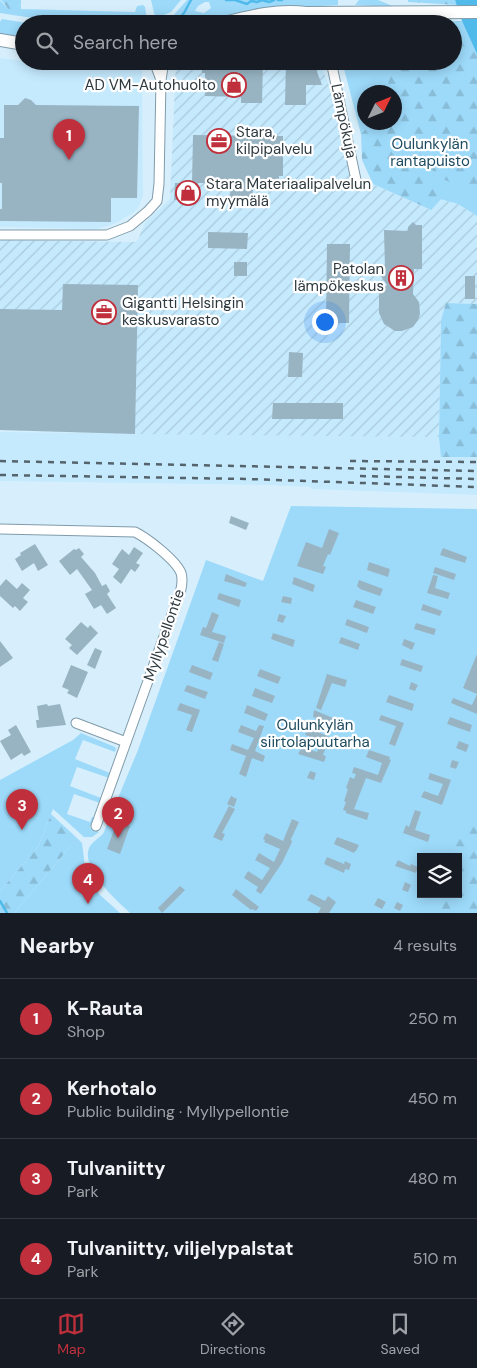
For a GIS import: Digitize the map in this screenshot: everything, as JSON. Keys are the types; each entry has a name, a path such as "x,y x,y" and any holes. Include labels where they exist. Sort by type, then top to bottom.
{"main road":[{"path":"263,15 291,11 312,15"},
{"path":"384,15 477,12"},
{"path":"301,15 306,13"},
{"path":"0,40 15,42"}],"street":[{"path":"157,70 161,80"},
{"path":"0,236 107,235 130,226 148,211 156,202 159,184 163,70"},
{"name":"Lämpökuja","path":"333,70 356,180"},
{"name":"Myllypellontie","path":"0,529 135,532 148,540 178,567 183,582 96,826"},
{"path":"76,723 126,742"}],"shaded area":[{"path":"455,0 477,0 477,54 462,21 462,15 460,15"},
{"path":"0,58 15,60 15,70 142,70 143,196 138,208 114,224 96,229 0,227"},
{"path":"176,70 323,70 335,101 341,141 351,181 364,180 430,210 441,199 458,204 477,216 477,304 446,303 441,320 439,437 135,434 0,430 0,240 135,242 138,240 144,224 170,199"},
{"path":"0,432 477,437 477,495 311,489 311,487 266,485 0,481"}],"green space":[{"path":"0,0 5,6 17,12 17,7 21,4 21,9 135,12 137,6 143,5 146,15 15,15 0,13"},
{"path":"1,0 21,0 21,4 17,7 17,12 11,12"},
{"path":"151,0 181,0 171,12 164,15 155,15"},
{"path":"187,0 338,0 338,5 283,8 249,15 174,15","holes":["205,2 209,2 211,8 204,13 195,11 198,6"]},
{"path":"359,0 378,0 395,7 355,5"},
{"path":"408,0 455,0 457,5 408,2"},
{"path":"2,19 15,21 15,38 0,36 0,22"},
{"name":"Oulunkylän rantapuisto","path":"462,21 477,54 477,216 458,204 441,199 431,210 361,134 360,130 402,130 402,85 357,85 357,119 344,70 462,70"},
{"path":"462,21 477,54 477,197 438,176 425,163 402,126 402,85 388,85 392,70 462,70"},
{"path":"365,130 398,130 407,141 420,169 433,182 453,194 451,202 441,199 431,210 373,184 362,160 361,134"},
{"path":"446,303 477,304 477,457 441,457 439,437 441,320"},
{"name":"Oulunkylän siirtolapuutarha","path":"291,506 477,509 477,858 462,891 462,853 417,853 417,898 459,898 452,913 130,913 101,884 90,865 89,848 103,834 138,750 206,560 263,581"},
{"path":"81,733 116,749 115,752 83,740 75,759 110,773 109,778 77,767 70,786 101,798 100,803 74,794 67,814 90,822 92,817 94,817 90,828 99,832 92,837 84,837 53,809 38,847 0,891 0,780 73,740"},
{"path":"477,809 477,913 439,913 434,898 462,898 462,853 457,853 452,847"},
{"path":"51,814 76,837 70,847 14,913 0,913 0,891 38,847"},
{"path":"76,837 82,843 85,867 99,894 120,913 14,913 70,847"}],"building":[{"name":"AD VM-Autohuolto","path":"202,70 263,70 262,103 241,103 241,97 205,96 205,73 202,73"},
{"path":"286,70 316,70 322,85 306,85 306,105 285,105"},
{"path":"25,98 31,100 36,105 139,106 137,198 111,198 111,222 0,221 2,183 0,183 0,138 4,138 4,105 18,105"},
{"path":"193,135 283,136 283,176 279,176 279,184 275,184 275,191 253,190 252,200 230,199 230,190 216,187 216,183 198,183 198,200 174,200 175,183 192,183"},
{"name":"Patolan lämpökeskus","path":"413,222 416,225 422,225 422,269 414,269 413,294 419,302 420,314 413,327 402,331 395,331 384,324 379,313 379,292 387,285 380,275 385,269 384,230 408,231 408,227"},
{"path":"208,232 248,233 247,249 208,248"},
{"path":"327,244 350,244 349,323 326,323"},
{"path":"234,262 247,262 247,276 234,276"},
{"path":"465,276 475,276 475,299 465,299"},
{"path":"63,284 138,285 135,434 0,430 0,309 62,310"},
{"path":"289,352 303,353 302,377 288,377"},
{"path":"273,403 343,403 343,419 272,419"},
{"path":"231,516 249,523 246,530 229,523"},
{"path":"329,529 339,533 323,566 326,567 323,574 297,566 306,542 322,548"},
{"path":"35,544 48,565 38,571 34,563 22,571 15,559 21,555 20,553"},
{"path":"134,547 143,553 136,563 140,565 135,572 131,569 121,584 113,577 119,569 112,564 122,549 129,555"},
{"path":"79,548 84,554 81,557 95,573 102,586 106,584 110,591 107,594 116,608 107,614 101,605 94,609 85,594 92,590 77,569 70,575 59,561 74,549"},
{"path":"443,548 467,557 465,563 440,555"},
{"path":"369,562 390,569 388,577 367,570"},
{"path":"435,567 456,574 454,580 433,573"},
{"path":"226,574 247,583 245,587 224,581"},
{"path":"433,575 438,576 435,588 450,593 448,599 427,593"},
{"path":"294,577 315,585 313,592 292,584"},
{"path":"6,579 17,589 22,583 30,590 23,598 28,602 20,611 15,606 13,608 0,596 0,586"},
{"path":"359,580 383,589 380,596 360,589 357,586"},
{"path":"219,593 241,600 239,607 217,599"},
{"path":"283,596 292,598 291,604 281,602"},
{"path":"356,600 376,607 373,614 353,607"},
{"path":"423,604 442,611 440,616 421,610"},
{"path":"212,612 219,615 212,632 226,636 224,643 200,635 203,627 206,628"},
{"path":"279,614 286,616 283,623 277,621"},
{"path":"347,619 369,627 367,633 345,625"},
{"path":"81,622 88,628 90,625 98,633 77,655 69,648 72,645 65,639"},
{"path":"416,623 436,629 434,635 414,629"},
{"path":"273,633 295,640 293,647 271,639"},
{"path":"341,637 360,644 358,650 339,643"},
{"path":"404,639 415,643 412,650 402,645"},
{"path":"0,641 13,658 0,667"},
{"path":"219,642 224,644 218,662 212,660"},
{"path":"95,648 102,651 95,669 87,665"},
{"path":"477,654 477,694 463,688"},
{"path":"402,659 423,666 421,672 400,665"},
{"path":"71,665 88,672 77,698 67,693 69,690 62,687"},
{"path":"192,665 213,673 210,680 189,672"},
{"path":"260,669 281,677 278,684 257,676"},
{"path":"327,674 347,680 345,687 332,683 321,710 316,708"},
{"path":"411,682 418,685 415,691 409,689"},
{"path":"187,685 208,692 205,699 184,691"},
{"path":"255,688 275,696 272,703 252,696"},
{"path":"477,694 477,714 451,703 453,698 472,705"},
{"path":"389,695 414,704 412,711 386,702"},
{"path":"180,703 200,710 192,732 186,730 192,715 177,710"},
{"path":"47,704 48,706 60,704 66,725 37,728 36,720 39,720 37,706"},
{"path":"247,705 268,714 265,721 244,713"},
{"path":"314,710 340,721 338,726 313,717"},
{"path":"381,715 404,723 395,746 389,744 396,726 379,720"},
{"path":"450,717 472,725 470,732 447,724"},
{"path":"16,725 31,752 24,756 22,753 11,760 0,741 11,735 8,730"},
{"path":"241,725 256,731 259,725 264,726 255,751 265,756 263,762 252,758 246,777 239,774 246,756 230,750 232,744 248,750 254,738 238,732"},
{"path":"308,728 330,737 323,755 326,756 324,762 298,754 302,747 317,752 321,740 305,735"},
{"path":"459,741 469,745 466,752 456,748"},
{"path":"369,750 390,757 389,759 391,760 381,783 366,778 354,809 369,813 367,820 346,813 343,810 348,789 346,788 350,777 354,779 356,774 352,773 354,767 378,775 382,763 366,757"},
{"path":"452,760 459,762 456,769 450,767"},
{"path":"310,771 316,773 314,780 307,778"},
{"path":"430,773 451,780 442,805 421,797 424,791 438,796 443,784 428,779"},
{"path":"231,796 237,799 234,807 227,804"},
{"path":"229,806 235,809 222,833 225,834 222,841 213,837"},
{"path":"415,810 421,812 415,830 430,835 428,842 403,833 406,825 409,827"},
{"path":"292,819 299,822 291,839 292,842 282,863 261,894 256,891 258,887 244,878 248,871 262,880 270,868 255,860 259,853 274,862 280,849 264,842 265,840 263,839 266,833 283,841"},
{"path":"117,822 130,826 120,854 107,849"},
{"path":"337,837 359,845 356,851 354,853 334,844"},
{"path":"327,857 344,864 345,861 351,864 349,870 345,869 344,873 324,864"},
{"path":"398,860 410,866 411,864 417,867 417,870 416,873 395,866"},
{"path":"405,882 411,885 408,892 402,890"},
{"path":"180,886 185,890 162,913 158,908"},
{"path":"236,889 259,907 256,911 251,910 232,895"},
{"path":"311,894 325,901 328,896 336,902 329,913 318,913 321,908 307,900"},
{"path":"378,898 386,902 382,909 374,905"},
{"path":"397,902 403,905 400,911 394,908"}],"waterway":[{"path":"182,15 191,0"},
{"path":"226,0 233,0"},
{"path":"235,0 247,4 251,1 257,2 262,0"},
{"path":"262,0 269,2 274,0"},
{"path":"0,901 7,913"}],"railway":[{"path":"0,461 477,471"},
{"path":"350,461 477,462"},
{"path":"0,475 248,479 477,487"},
{"path":"360,476 477,479"}],"place":[{"name":"AD VM-Autohuolto","path":"234,85"},
{"name":"Stara, kilpipalvelu","path":"219,141"},
{"name":"K-Rauta","path":"69,160"},
{"name":"Stara Materiaalipalvelun myymälä","path":"188,193"},
{"name":"Patolan lämpökeskus","path":"401,278"},
{"name":"Gigantti Helsingin keskusvarasto","path":"104,312"},
{"name":"Tulvaniitty","path":"22,830"},
{"name":"Kerhotalo","path":"118,838"},
{"name":"Tulvaniitty, viljelypalstat","path":"88,904"}]}
